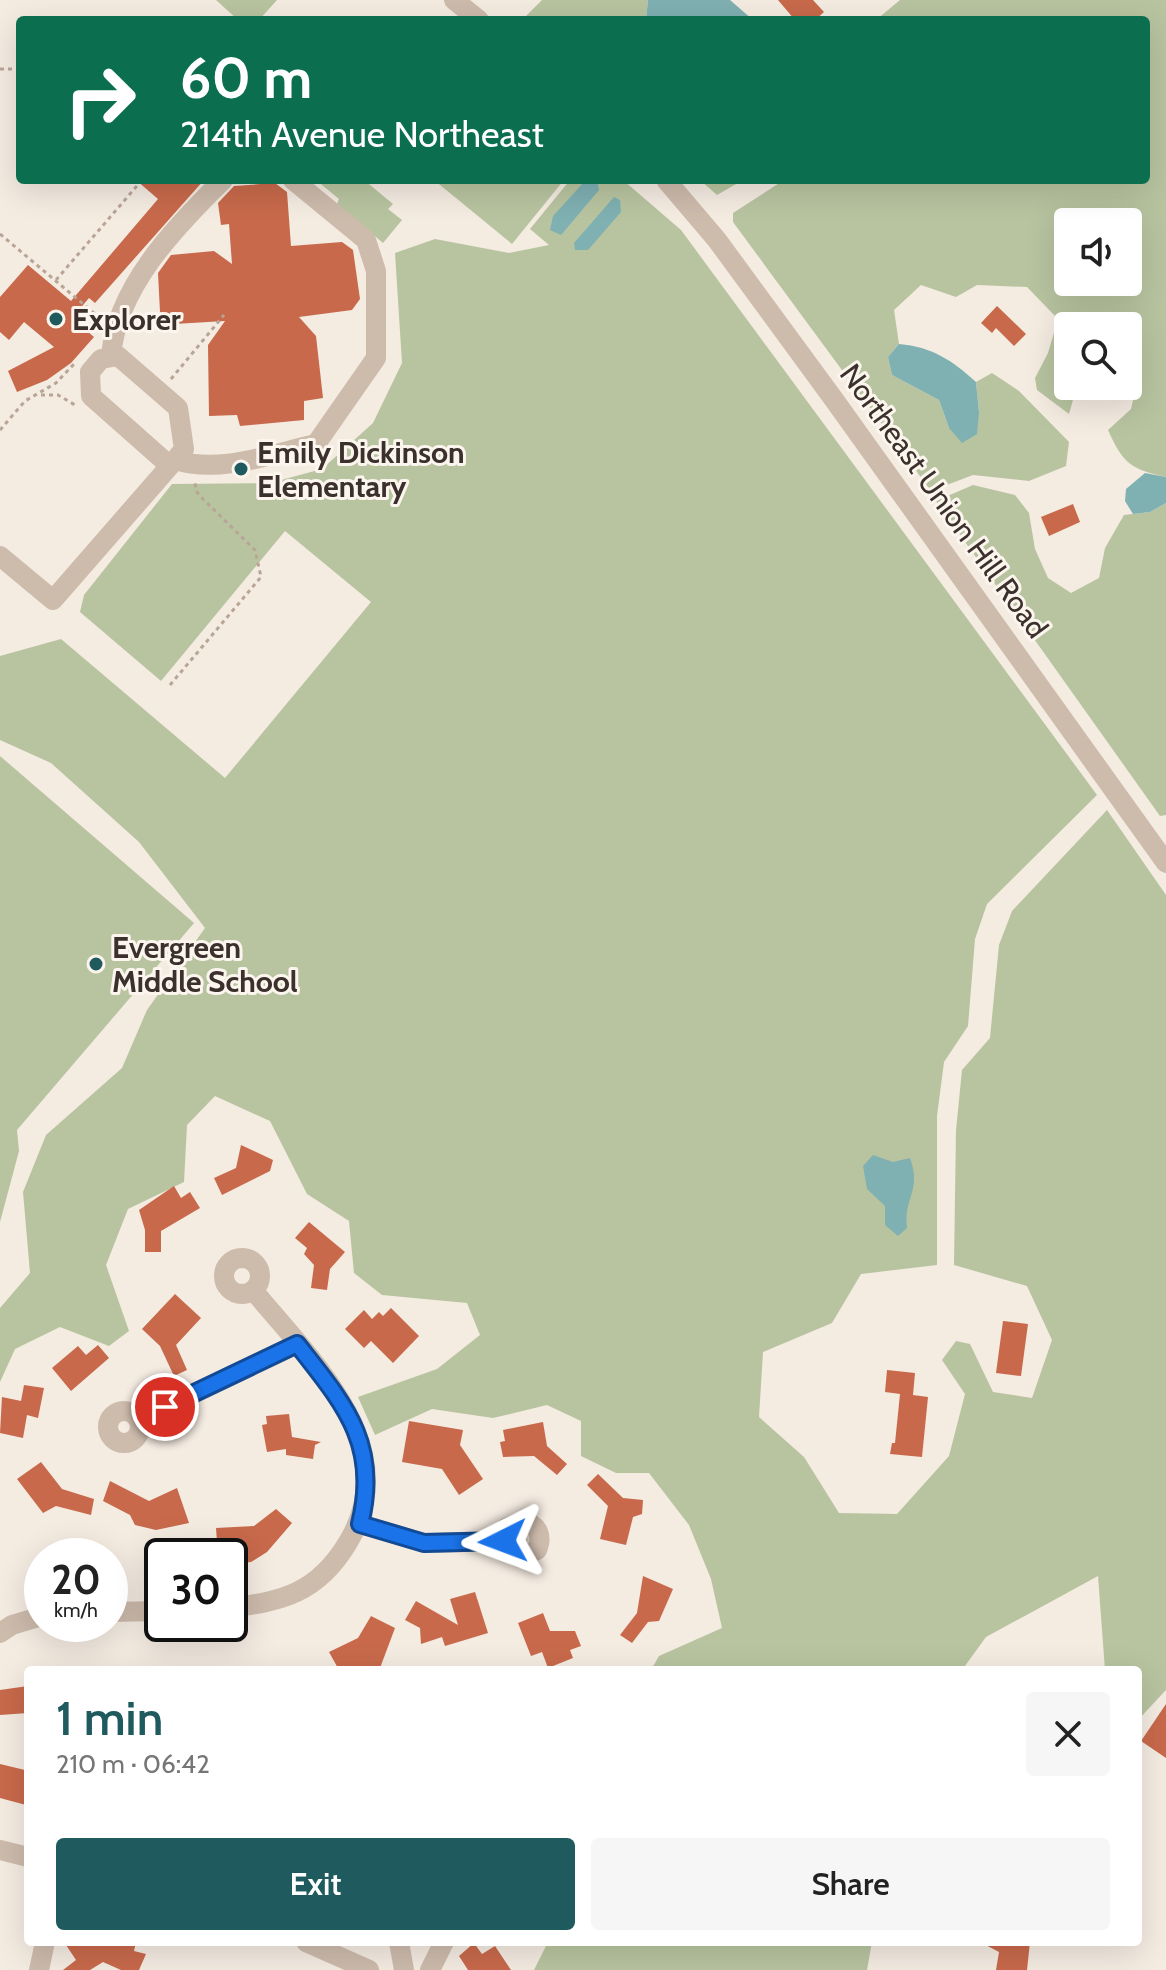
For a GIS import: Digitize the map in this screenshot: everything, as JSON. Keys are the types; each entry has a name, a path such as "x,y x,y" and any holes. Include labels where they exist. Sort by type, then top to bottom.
{"street":[{"path":"454,0 474,16"},
{"path":"111,357 113,329 135,283 220,184"},
{"path":"0,556 53,600 172,463 184,449 178,408 118,356 101,359 90,372 91,396 172,463 224,465 316,444 376,358 376,271 366,240 298,184"},
{"name":"Northeast Union Hill Road","path":"669,184 717,240 817,376 1166,863"},
{"path":"248,1606 280,1602 308,1588 339,1558 360,1524 368,1492 365,1457 344,1403 253,1290"},
{"path":"139,1420 297,1344"},
{"path":"360,1524 424,1543 503,1541"},
{"path":"0,1633 24,1621"},
{"path":"0,1850 24,1856"},
{"path":"39,1970 44,1946"},
{"path":"315,1946 369,1970"},
{"path":"400,1946 404,1970"},
{"path":"430,1970 442,1946"}],"path":[{"path":"56,280 139,184"},
{"path":"171,379 224,315"},
{"path":"38,396 84,355"},
{"path":"0,430 25,401 38,396 58,395 78,407"}],"green space":[{"path":"216,0 277,0 263,16 234,16"},
{"path":"542,0 648,0 646,16 526,16"},
{"path":"900,0 1166,0 1166,477 1129,463 1108,430 1131,409 1133,400 1142,400 1142,312 1054,312 1054,315 1027,287 977,285 956,297 921,285 894,310 899,344 888,357 892,375 939,400 949,428 979,412 976,382 992,373 1019,391 1069,442 1066,466 1029,481 973,475 931,491 733,222 733,213 778,184 1150,184 1150,16 881,16"},
{"path":"321,184 369,184 393,204 388,209 402,220 383,243 337,204 339,199"},
{"path":"439,184 561,184 512,244"},
{"path":"567,184 628,184 681,230 1097,795 987,904 975,939 968,1026 944,1062 937,1116 937,1265 861,1274 832,1323 763,1352 759,1417 804,1457 839,1513 897,1514 949,1456 965,1394 942,1360 956,1341 970,1344 993,1392 1032,1398 1052,1340 1027,1286 954,1265 956,1130 962,1070 990,1038 999,945 1012,911 1107,810 1166,895 1166,1690 1142,1716 1142,1666 1105,1666 1098,1576 986,1637 965,1666 653,1666 659,1656 722,1628 711,1579 689,1525 649,1473 616,1473 581,1456 581,1421 547,1405 493,1418 432,1409 375,1435 358,1397 437,1369 480,1335 467,1303 382,1295 354,1273 349,1221 307,1194 270,1121 215,1096 187,1125 184,1182 128,1209 106,1265 129,1331 109,1346 60,1327 15,1349 0,1382 0,1308 30,1273 23,1192 46,1135 122,1068 147,1010 205,928 139,842 51,763 0,740 0,656 61,639 225,778 371,602 285,531 161,681 80,612 84,595 172,484 270,483 322,469 373,423 402,363 395,253 435,239 509,253 549,245 530,229"},
{"path":"705,184 736,184 717,195"},
{"path":"1054,333 1054,400 1073,400 1069,414 1037,390 1035,378"},
{"path":"973,485 1015,495 1029,513 1035,549 1048,578 1071,593 1099,578 1105,548 1124,515 1150,512 1166,503 1166,815 1160,816 936,501"},
{"path":"0,756 194,923 17,1130 19,1151 0,1222"},
{"path":"546,1946 871,1946 867,1970 534,1970"}],"water":[{"path":"648,0 730,0 748,16 646,16"},
{"path":"582,184 598,184 599,190 561,235 550,230 553,216"},
{"path":"614,197 620,200 621,212 588,250 575,250 574,243"},
{"path":"899,344 922,348 941,356 976,382 979,412 977,434 962,443 949,428 939,400 892,375 888,357"},
{"path":"1145,473 1166,477 1166,503 1150,512 1133,514 1125,501 1126,489"},
{"path":"873,1155 893,1162 910,1158 914,1179 907,1209 907,1228 898,1236 885,1225 885,1206 867,1189 863,1166"}],"building":[{"path":"778,0 813,0 824,12 820,16 792,16"},
{"path":"141,184 200,184 95,303 89,298 72,318 94,337 71,363 47,380 17,392 8,371 54,347 24,322 9,340 0,332 0,297 28,265 71,301 158,199"},
{"path":"276,184 287,192 291,246 342,242 353,250 360,299 352,310 299,317 316,336 323,398 304,401 304,420 240,426 237,415 209,416 208,345 225,321 174,324 160,312 158,273 171,255 214,251 232,264 229,224 221,225 218,203 234,186"},
{"path":"997,306 1026,334 1014,346 996,328 992,333 981,323"},
{"path":"1073,504 1080,522 1049,536 1041,517"},
{"path":"241,1145 273,1160 270,1171 222,1195 214,1178 236,1168"},
{"path":"174,1186 181,1198 190,1192 200,1208 161,1231 161,1252 145,1252 145,1230 139,1210"},
{"path":"309,1222 345,1252 330,1269 327,1290 311,1288 314,1265 304,1254 307,1248 295,1238"},
{"path":"175,1294 201,1318 176,1345 187,1370 174,1376 160,1346 142,1329"},
{"path":"391,1308 419,1336 393,1363 371,1341 364,1348 345,1329 364,1310 372,1319 379,1312 383,1316"},
{"path":"1003,1321 1028,1324 1021,1376 996,1373"},
{"path":"98,1345 109,1358 71,1391 52,1368 78,1346 86,1355"},
{"path":"887,1370 915,1373 913,1395 928,1397 922,1457 890,1454 892,1443 895,1443 900,1394 885,1392"},
{"path":"24,1385 44,1388 38,1418 27,1415 23,1438 0,1433 2,1397 21,1401"},
{"path":"289,1414 292,1437 321,1442 315,1445 313,1459 286,1455 286,1449 267,1452 262,1425 267,1424 266,1416"},
{"path":"409,1421 463,1430 460,1445 483,1479 459,1495 442,1469 402,1462"},
{"path":"543,1422 547,1446 567,1464 557,1475 534,1456 503,1457 500,1442 505,1441 503,1430"},
{"path":"41,1462 62,1489 94,1499 91,1515 56,1506 43,1513 17,1479"},
{"path":"598,1474 623,1498 643,1500 642,1514 633,1517 626,1545 600,1539 608,1506 587,1485"},
{"path":"110,1481 149,1501 177,1488 189,1523 156,1530 135,1525 130,1515 103,1501"},
{"path":"276,1509 292,1523 267,1552 251,1562 248,1562 248,1538 217,1538 216,1528 254,1526"},
{"path":"643,1576 673,1589 659,1621 648,1622 632,1643 620,1635 637,1613"},
{"path":"475,1592 488,1633 445,1646 442,1637 421,1644 420,1628 405,1620 416,1601 458,1625 450,1599"},
{"path":"543,1613 550,1631 575,1631 581,1646 570,1650 573,1658 547,1666 542,1652 531,1656 518,1623"},
{"path":"371,1616 395,1628 381,1666 337,1666 329,1652 358,1638"},
{"path":"24,1687 24,1713 0,1715 0,1690"},
{"path":"1166,1704 1166,1758 1142,1740"},
{"path":"0,1764 24,1770 24,1804 0,1798"},
{"path":"67,1946 135,1946 134,1951 146,1954 139,1970 121,1970 103,1962 90,1970 63,1970 76,1960"},
{"path":"471,1946 476,1946 482,1954 495,1946 511,1970 468,1970 459,1956"},
{"path":"988,1946 1030,1946 1027,1970 996,1970 999,1952"}],"place":[{"name":"Explorer","path":"56,319"},
{"name":"Emily Dickinson Elementary","path":"241,469"},
{"name":"Evergreen Middle School","path":"96,964"}],"route":[{"path":"165,1407 297,1344 344,1403 356,1428 365,1457 368,1492 360,1524 424,1543 503,1541"}]}
